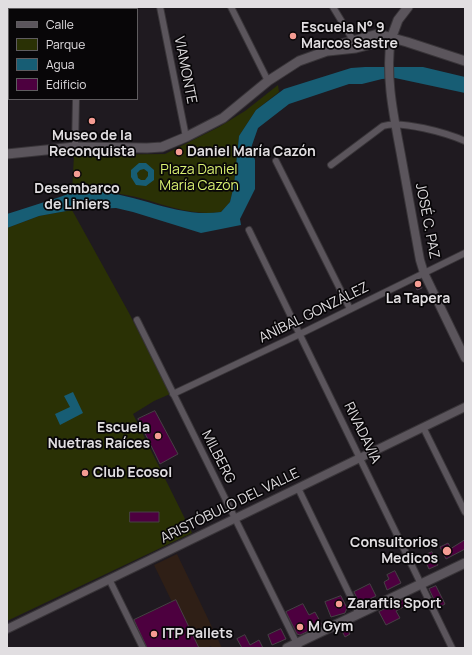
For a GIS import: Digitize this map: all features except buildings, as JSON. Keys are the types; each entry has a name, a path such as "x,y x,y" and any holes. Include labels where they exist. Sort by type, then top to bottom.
{"main road":[{"path":"391,39 398,20 408,7"},
{"path":"7,154 75,146 155,148 186,137 223,118 268,82 299,61 327,51 337,45 378,34 465,61"},
{"path":"327,51 346,50 391,39"},
{"path":"287,648 297,646 465,563"}],"street":[{"name":"VIAMONTE","path":"160,7 186,137"},
{"path":"231,7 268,82"},
{"path":"333,7 353,40"},
{"name":"JOSÉ C. PAZ","path":"391,39 389,60 395,124 424,273 465,358"},
{"path":"75,146 76,100"},
{"path":"331,165 383,126 407,124 465,141"},
{"path":"276,162 350,309"},
{"name":"RIVADAVIA","path":"249,230 361,457 452,648"},
{"name":"ANÍBAL GONZÁLEZ","path":"173,394 465,253"},
{"name":"MILBERG","path":"137,320 297,646"},
{"name":"ARISTÓBULO DEL VALLE","path":"7,629 465,407"},
{"path":"423,427 465,512"},
{"path":"298,488 360,614"},
{"path":"109,579 143,648"}],"shaded area":[{"path":"177,554 222,648 212,648 211,646 207,648 147,648 134,620 172,602 154,565"}],"green space":[{"name":"Plaza Daniel María Cazón","path":"278,85 279,92 256,110 239,136 234,185 230,202 221,212 200,213 115,193 89,191 72,192 74,155 165,154 219,127 245,111"},
{"name":"Club Ecosol","path":"72,210 129,313 170,394 154,401 133,414 192,533 7,621 7,228 39,216"}],"water":[{"path":"423,67 465,77 465,93 395,78 382,79 362,84 349,84 289,104 258,128 251,148 255,160 255,189 240,219 241,225 201,233 116,208 72,210 39,216 7,228 7,214 79,191 118,194 187,211 204,213 221,212 230,202 234,185 239,136 256,110 284,89 351,68"},
{"path":"139,163 146,163 154,170 154,180 146,186 136,185 131,177 131,170","holes":["144,169 148,172 148,176 145,180 138,178 137,173 140,170"]},
{"path":"73,392 83,413 60,425 55,414 70,407 64,396"}],"place":[{"name":"Escuela N° 9 Marcos Sastre","path":"293,36"},
{"name":"Museo de la Reconquista","path":"92,121"},
{"name":"Daniel María Cazón","path":"179,152"},
{"name":"Desembarco de Liniers","path":"77,174"},
{"name":"La Tapera","path":"418,284"},
{"name":"Escuela Nuetras Raíces","path":"158,436"},
{"name":"Club Ecosol","path":"85,473"},
{"name":"Consultorios Medicos","path":"447,551"},
{"name":"Zaraftis Sport","path":"339,604"},
{"name":"M Gym","path":"300,627"},
{"name":"ITP Pallets","path":"154,634"}]}
